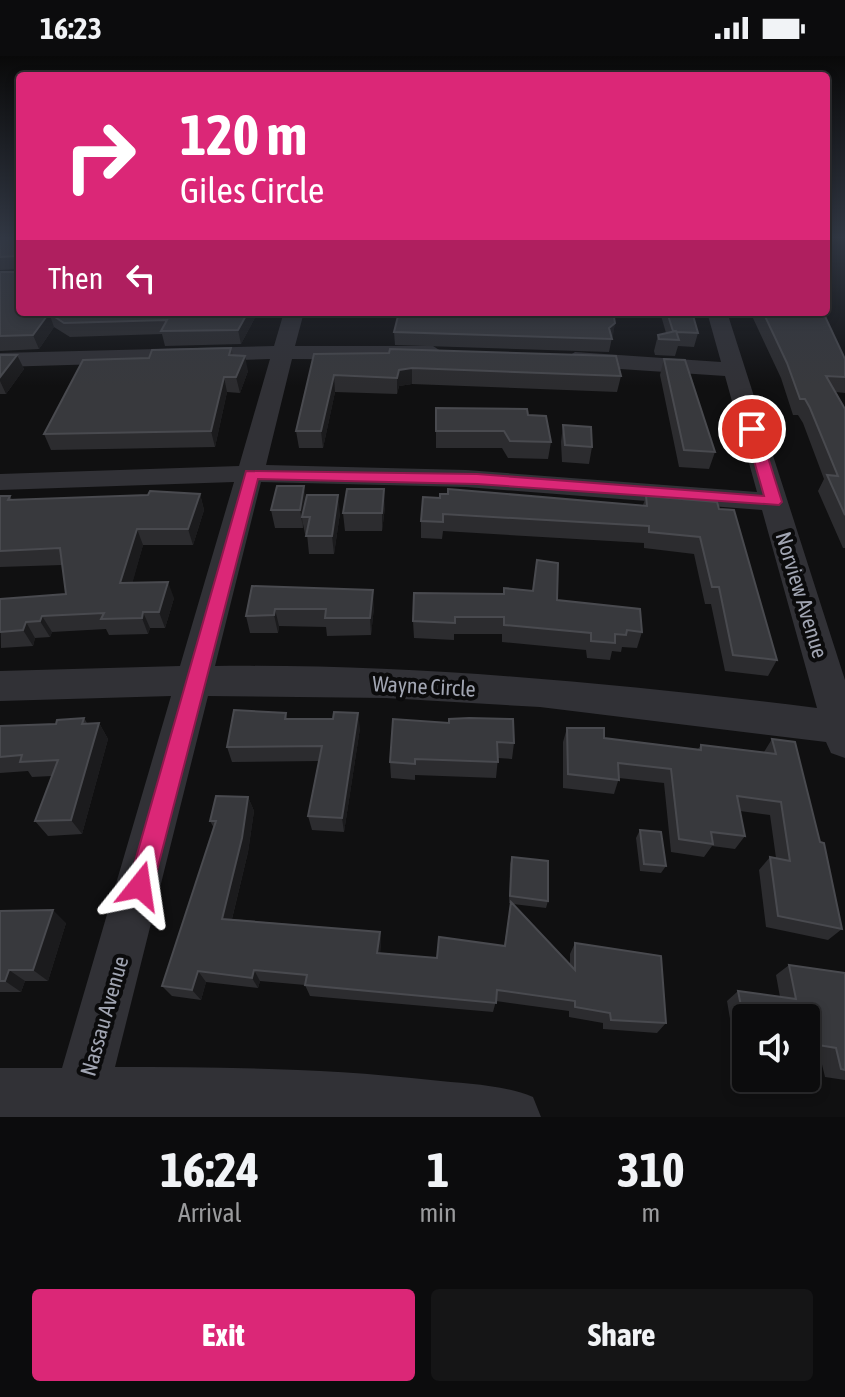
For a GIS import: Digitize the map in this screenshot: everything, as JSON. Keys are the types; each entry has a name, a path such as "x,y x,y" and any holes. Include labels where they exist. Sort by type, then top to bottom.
{"street":[{"name":"Nassau Avenue","path":"78,1105 293,316"},
{"name":"Norview Avenue","path":"718,316 844,732"},
{"path":"0,360 284,352 448,354"},
{"path":"556,358 734,370"},
{"path":"0,482 252,474 477,479 774,502"},
{"name":"Wayne Circle","path":"0,686 196,679 457,687 617,699 844,732"},
{"path":"0,1095 78,1105 265,1094 394,1103 513,1117"}],"building":[{"path":"0,287 16,287 16,316 47,316 33,335 0,336"},
{"path":"54,316 246,316 238,330 161,331 167,320 64,323"},
{"path":"398,316 614,316 615,323 609,328 612,339 394,332"},
{"path":"668,316 693,316 698,333 673,331"},
{"path":"765,316 825,316 845,359 845,377 826,376 845,409 845,515 827,475 838,476 810,408 805,399 800,399"},
{"path":"676,331 679,340 659,339 658,335"},
{"path":"231,348 229,355 245,356 236,377 224,377 211,431 44,434 83,360 149,358 152,350"},
{"path":"390,349 616,356 621,376 412,368 399,370 397,378 334,375 321,431 296,431 314,354 389,353"},
{"path":"0,355 17,355 0,377"},
{"path":"664,359 685,360 715,452 684,450"},
{"path":"436,408 527,409 528,415 546,416 551,442 510,441 504,431 436,431"},
{"path":"563,425 591,427 592,447 565,445"},
{"path":"277,486 304,486 300,510 271,510"},
{"path":"347,489 384,489 382,513 343,513"},
{"path":"448,489 647,506 646,496 717,502 719,509 734,510 777,660 733,655 719,587 712,587 700,537 649,532 649,526 443,514 443,522 421,521 423,497 440,498 440,494 448,494"},
{"path":"150,491 200,494 188,529 137,529 120,583 168,582 159,612 143,612 142,618 101,619 104,613 42,616 40,621 26,622 23,630 0,632 0,599 66,594 60,548 0,551 0,496 10,496 8,500 148,495"},
{"path":"307,495 338,495 332,536 306,536 310,517 302,517"},
{"path":"537,560 558,563 557,600 640,609 642,632 627,630 626,635 615,634 615,643 591,641 591,633 504,625 504,617 455,617 455,623 413,621 414,593 504,594 504,588 533,591"},
{"path":"252,586 373,590 370,618 325,618 326,609 275,609 274,615 246,616"},
{"path":"234,710 286,713 285,719 333,719 334,712 358,713 342,818 308,816 322,746 227,747"},
{"path":"84,718 82,724 99,723 71,820 35,821 58,760 20,762 22,755 0,757 0,726 56,724 57,720"},
{"path":"393,719 449,723 449,719 513,719 514,743 497,742 498,762 415,759 415,764 390,762"},
{"path":"567,728 604,728 604,738 701,750 701,745 776,754 772,739 795,742 820,842 824,843 842,929 778,916 770,857 790,861 781,802 737,796 745,836 711,832 713,844 679,839 671,769 618,763 619,780 568,774"},
{"path":"216,796 248,797 242,838 222,919 380,932 377,953 437,958 439,937 505,946 511,902 575,970 575,943 661,956 666,1023 611,1020 610,1013 575,1007 575,1001 497,990 496,1003 305,985 307,975 254,970 252,978 198,971 192,990 162,986 216,821 210,821"},
{"path":"640,830 661,832 666,866 644,864"},
{"path":"512,857 548,861 548,901 510,896"},
{"path":"53,910 33,970 9,970 5,981 0,981 0,911"},
{"path":"789,965 845,973 845,1070 841,1069 836,1048 820,1045 820,1004 741,1004 738,991 796,999"}],"route":[{"path":"140,886 252,474 477,479 774,502 752,429"}]}
